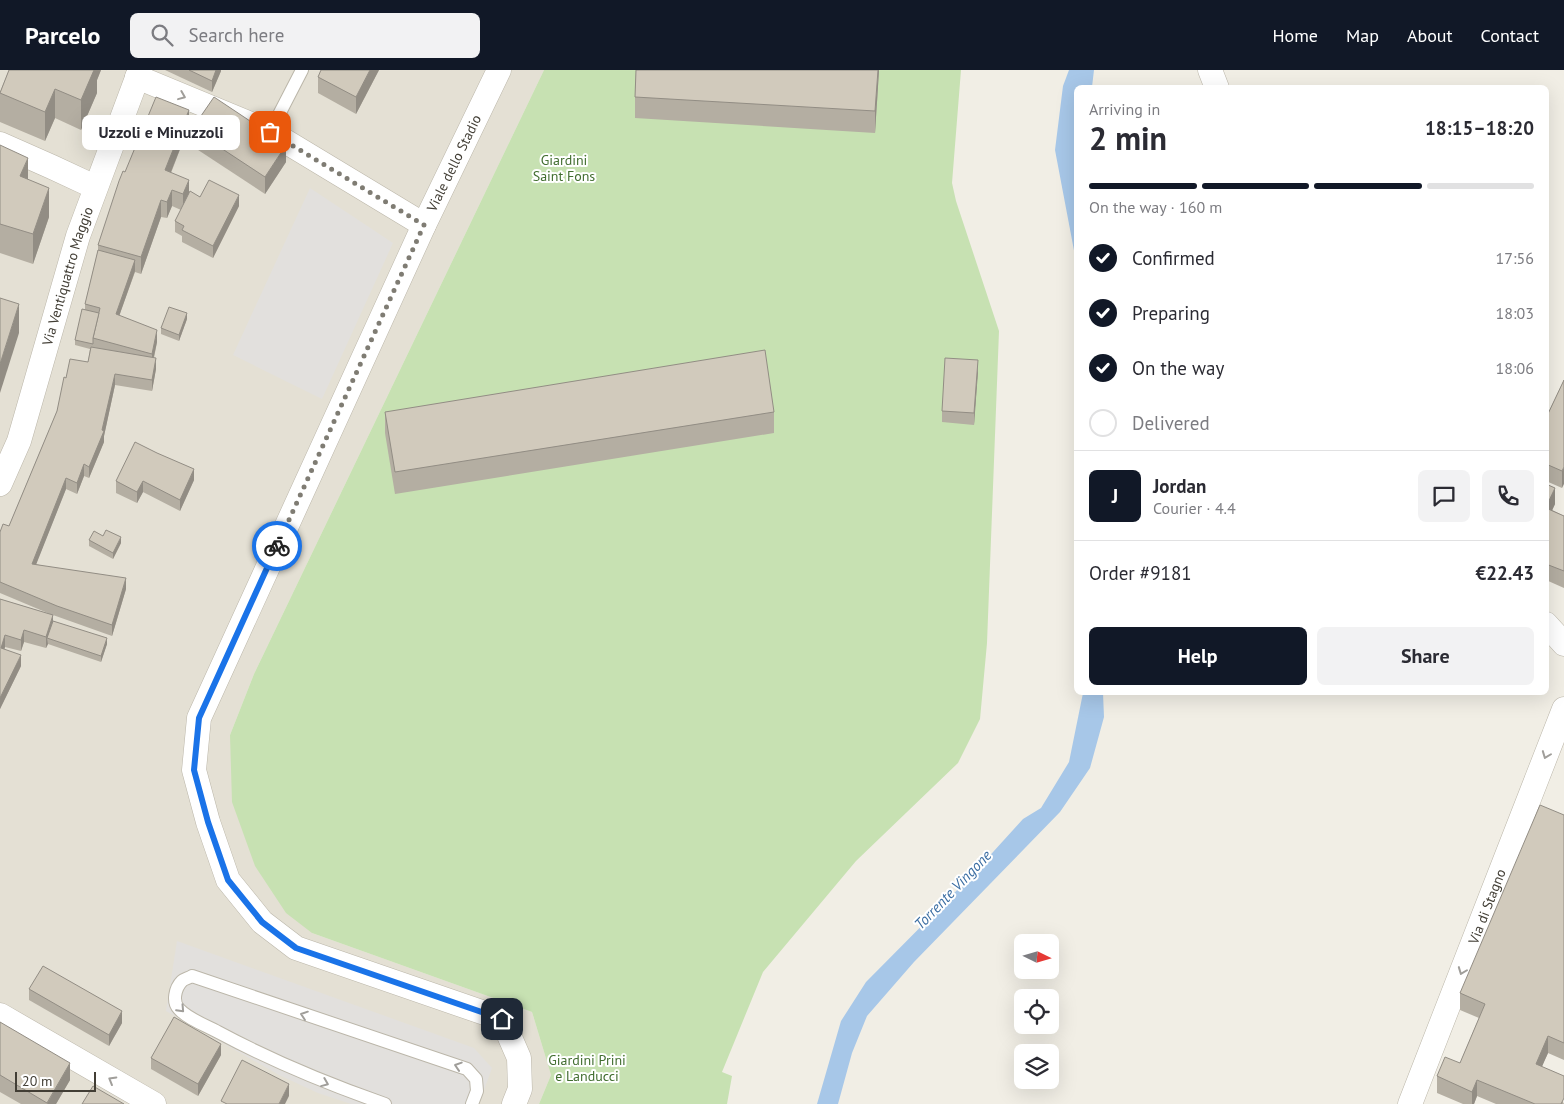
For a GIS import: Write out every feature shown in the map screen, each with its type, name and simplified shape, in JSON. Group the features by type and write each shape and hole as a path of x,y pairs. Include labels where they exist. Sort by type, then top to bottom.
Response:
{"street":[{"name":"Viale dello Stadio","path":"499,70 424,225 199,718 194,770 208,822 228,880 262,922 296,948 502,1019 519,1058 520,1089 514,1104"},
{"path":"1210,70 1216,85"},
{"path":"138,74 270,132 424,225"},
{"name":"Via Ventiquattro Maggio","path":"0,484 19,441 78,236 138,74"},
{"path":"0,144 95,187"},
{"path":"1549,627 1564,644"},
{"name":"Via di Stagno","path":"1410,1104 1564,709"},
{"path":"0,1015 154,1104"}],"lane":[{"path":"270,132 302,70"},
{"path":"386,1104 326,1083 256,1052 188,1016 177,1008 174,1000 176,989 182,981 192,976 467,1069 476,1079 476,1091 472,1104"}],"shaded area":[{"path":"0,70 544,70 254,674 230,735 312,933 532,1012 551,1075 539,1104 0,1104"},
{"path":"310,188 393,243 322,399 233,355"},
{"path":"177,941 474,1048 492,1068 479,1104 351,1104 318,1093 279,1075 166,1011"}],"green space":[{"path":"544,70 961,70 952,183 956,201 999,331 987,643 980,719 958,763 856,861 763,972 722,1072 732,1076 727,1104 539,1104 551,1075 532,1012 312,933 286,913 255,866 232,802 230,735 254,674"}],"water":[{"path":"1069,70 1094,70 1092,85 1074,85 1074,250 1055,150 1063,86"},
{"path":"1083,695 1103,695 1104,717 1090,768 1060,812 914,962 867,1016 852,1053 838,1104 817,1104 841,1021 866,982 974,873 1023,819 1041,808 1069,762"}],"building":[{"path":"9,70 94,70 81,100 55,89 45,112 0,93"},
{"path":"189,70 216,70 212,81"},
{"path":"321,70 370,70 356,97 318,77"},
{"path":"636,70 878,70 875,111 635,97"},
{"path":"156,97 189,110 165,170 189,180 183,194 172,190 167,202 161,200 141,257 98,245 119,181 123,171 125,172"},
{"path":"214,97 286,145 265,177 192,129"},
{"path":"0,145 28,158 20,176 49,188 33,234 0,224"},
{"path":"209,180 239,195 213,246 182,230 184,226 175,221 190,191 200,197"},
{"path":"98,250 135,260 116,314 157,330 152,354 93,338 100,308 85,304"},
{"path":"0,298 19,304 0,364"},
{"path":"169,307 187,313 179,335 161,328"},
{"path":"82,309 99,313 93,344 75,340"},
{"path":"91,347 156,358 152,380 115,374 102,430 104,431 89,467 84,464 77,483 66,478 32,564 126,578 112,625 57,606 0,582 0,532 3,524 9,526 57,411 70,359 88,362"},
{"path":"765,350 774,412 395,472 385,412"},
{"path":"945,358 978,360 974,413 942,411"},
{"path":"1564,380 1564,467 1562,471 1549,465 1549,412"},
{"path":"135,442 194,469 180,500 143,481 137,492 116,481"},
{"path":"1549,485 1555,488 1549,501"},
{"path":"1549,509 1564,516 1564,571 1549,565"},
{"path":"106,530 121,537 113,553 89,540 94,531 103,536"},
{"path":"0,599 53,615 46,637 24,630 21,640 5,635 1,648 21,655 0,698"},
{"path":"53,621 107,638 101,656 47,638"},
{"path":"1540,805 1564,815 1564,1043 1548,1036 1536,1064 1564,1076 1564,1098 1561,1104 1535,1104 1477,1080 1472,1092 1437,1076 1445,1057 1460,1063 1485,1004 1460,993"},
{"path":"43,966 122,1011 109,1035 29,989"},
{"path":"174,1017 221,1044 198,1084 151,1058"},
{"path":"0,1022 70,1063 47,1103 0,1075"},
{"path":"242,1060 289,1084 279,1104 227,1104 221,1101"},
{"path":"93,1086 124,1104 82,1104"}],"way so far":[{"path":"270,132 424,225 277,546"}],"place":[{"name":"Uzzoli e Minuzzoli","path":"270,132"}],"route":[{"path":"277,546 199,718 194,770 208,822 228,880 262,922 296,948 502,1019"}],"park label":[{"name":"Giardini Saint Fons","path":"564,168"},
{"name":"Giardini Prini e Landucci","path":"587,1068"}],"water label":[{"name":"Torrente Vingone","path":"953,890"}]}
